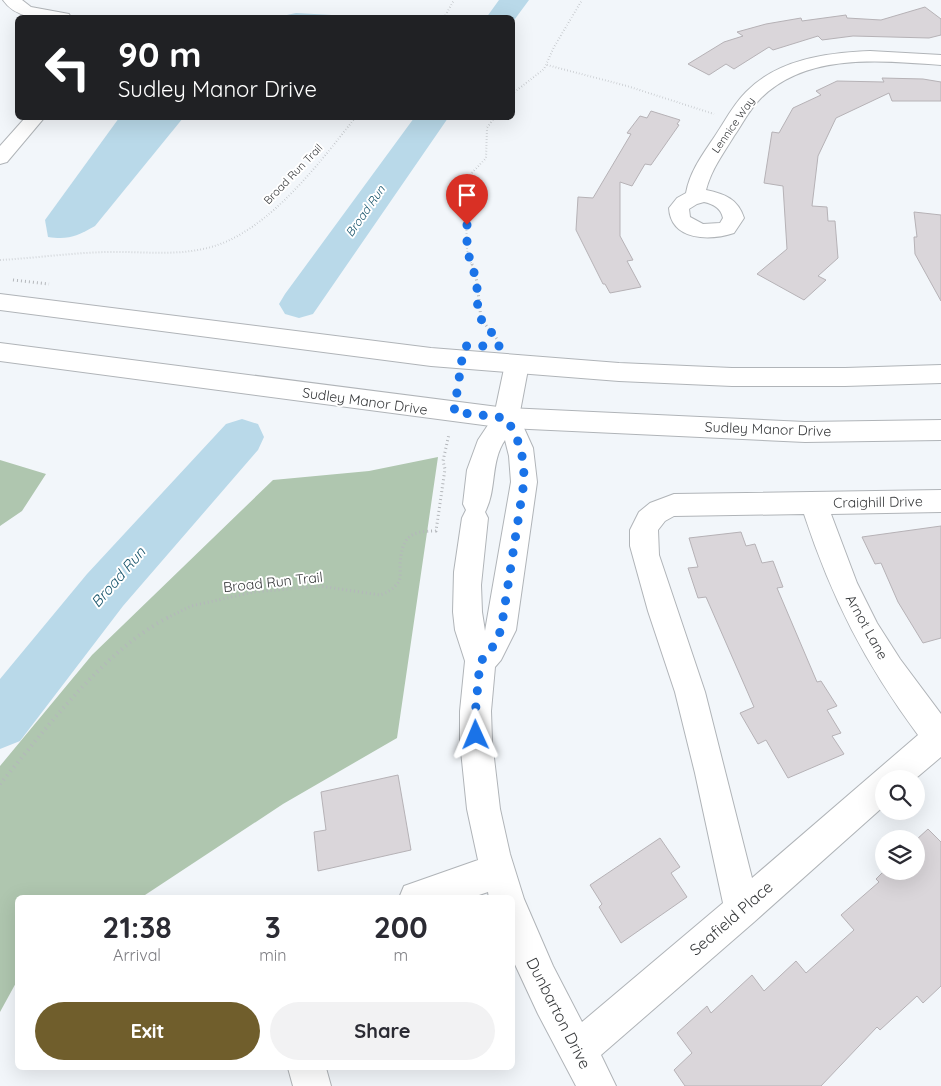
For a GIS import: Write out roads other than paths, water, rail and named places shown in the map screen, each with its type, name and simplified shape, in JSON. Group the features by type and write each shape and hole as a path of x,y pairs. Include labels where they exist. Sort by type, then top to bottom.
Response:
{"street":[{"path":"11,0 26,11 47,15"},
{"name":"Lennice Way","path":"695,197 700,173 746,103 759,90 776,78 812,64 860,57 941,60"},
{"path":"0,158 32,120"},
{"path":"0,302 431,357 619,372 732,377 845,377 941,374"},
{"name":"Sudley Manor Drive","path":"0,352 506,418 805,432 941,430"},
{"path":"434,895 502,884 485,822 478,773 475,716 480,662 468,624 467,592 480,470 492,440 506,418 517,364"},
{"path":"480,662 491,650 501,630 524,482 524,459 518,437 506,418"},
{"path":"471,552 458,515 464,486 480,470"},
{"name":"Craighill Drive","path":"742,910 692,699 643,543 644,529 649,519 660,510 674,505 941,502"},
{"name":"Arnot Lane","path":"814,504 848,595 866,630 904,689 940,738"},
{"path":"901,770 940,738"},
{"name":"Seafield Place","path":"577,1051 742,910 875,792"},
{"name":"Dunbarton Drive","path":"515,920 522,940 596,1086"},
{"path":"307,1070 312,1086"}],"water":[{"path":"118,120 181,120 95,226 73,236 62,238 48,237 45,220"}],"waterway":[{"name":"Broad Run","path":"503,15 514,0"},
{"path":"291,15 314,15"},
{"name":"Broad Run","path":"299,304 430,120"},
{"name":"Broad Run","path":"0,722 105,590 242,437"}]}
